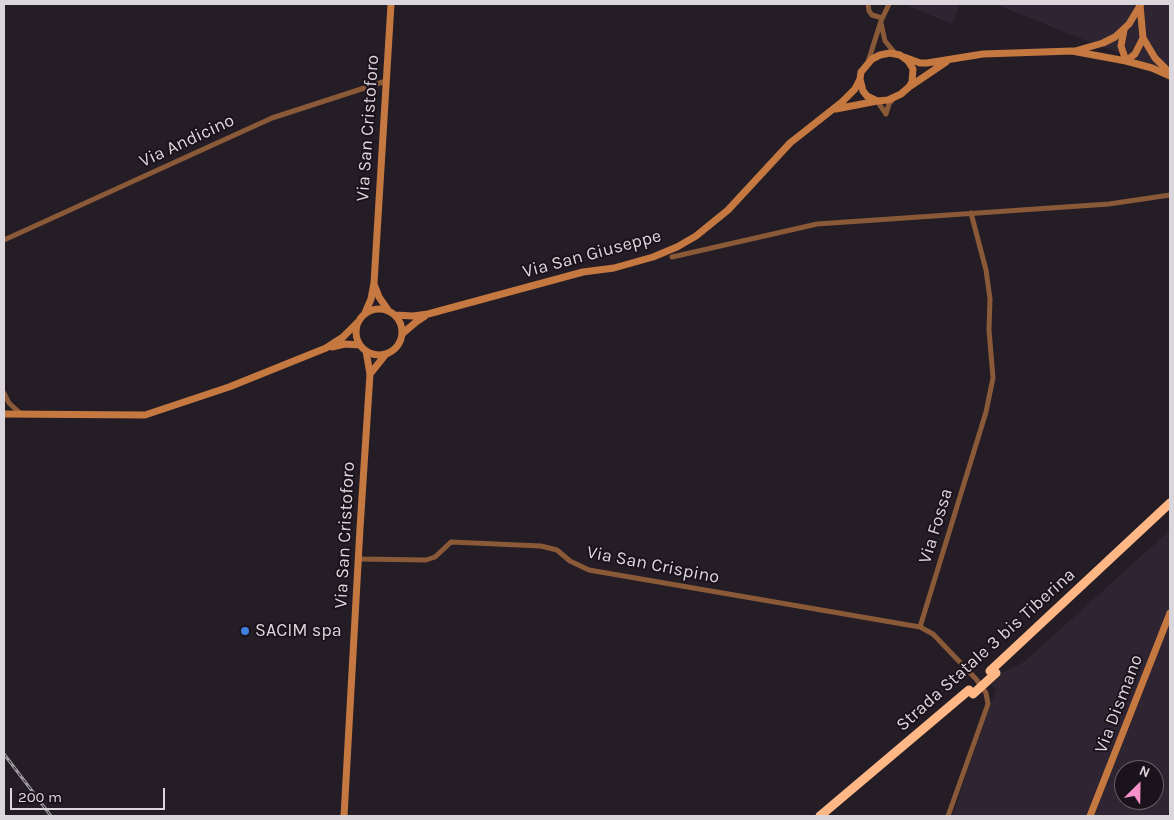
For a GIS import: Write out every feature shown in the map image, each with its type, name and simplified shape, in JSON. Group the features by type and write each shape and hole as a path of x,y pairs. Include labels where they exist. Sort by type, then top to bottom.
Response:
{"highway":[{"name":"Strada Statale 3 bis Tiberina","path":"993,672 1170,503"},
{"name":"Strada Statale 3 bis Tiberina","path":"830,816 971,692 1170,511"},
{"name":"Strada Statale 3 bis Tiberina","path":"820,816 971,692"}],"main road":[{"name":"Via San Cristoforo","path":"365,312 371,299 374,283 391,4"},
{"path":"1126,61 1120,46 1124,30 1140,4"},
{"path":"1140,4 1143,38 1155,58 1170,75"},
{"path":"1072,51 1103,43 1124,30"},
{"path":"1126,61 1136,54 1143,38"},
{"path":"949,60 894,98 877,101 867,96 861,86 861,72 867,64 880,55 895,53 920,63 983,54 1072,51 1126,61 1170,75"},
{"path":"904,56 911,64 913,70 909,87"},
{"name":"Via San Giuseppe","path":"395,315 413,316 428,314 583,272 614,268 653,257 696,236 728,210 790,144 810,126 834,110 855,89 860,79"},
{"name":"Via San Giuseppe","path":"834,110 877,101"},
{"name":"Via San Cristoforo","path":"374,283 379,297 388,310"},
{"path":"326,348 343,337 365,312 376,308 388,310 395,315 401,324 402,334 397,346 386,354 370,374"},
{"name":"Via San Giuseppe","path":"402,334 428,314"},
{"path":"357,323 356,334 360,345 366,351 379,355 386,354"},
{"path":"4,414 145,415 228,386 326,348 345,344 360,345"},
{"name":"Via San Cristoforo","path":"344,816 370,374 366,351"},
{"name":"Via Dismano","path":"1092,816 1170,613"}],"street":[{"path":"868,4 869,11 881,20 885,41 895,53"},
{"path":"867,64 881,20 889,4"},
{"name":"Via Andicino","path":"4,240 272,118 386,81"},
{"path":"877,101 886,117 889,104 894,98"},
{"path":"672,257 817,224 1109,204 1170,196"},
{"name":"Via Fossa","path":"920,627 986,412 993,378 989,330 990,299 986,270 971,213"},
{"path":"4,393 8,403 22,414"},
{"path":"4,410 7,400"},
{"name":"Via San Crispino","path":"359,559 426,560 435,557 451,542 541,546 557,550 570,561 589,570 920,627"},
{"path":"920,627 933,634 976,679 986,693 988,704 948,816"}],"shaded area":[{"path":"903,4 960,4 952,24"},
{"path":"995,4 1170,4 1170,72 1089,42"},
{"path":"1170,530 1170,816 952,816 996,689 990,684 999,674 1024,662"}],"railway":[{"path":"4,754 51,816"}],"place":[{"name":"SACIM spa","path":"245,631"}]}
